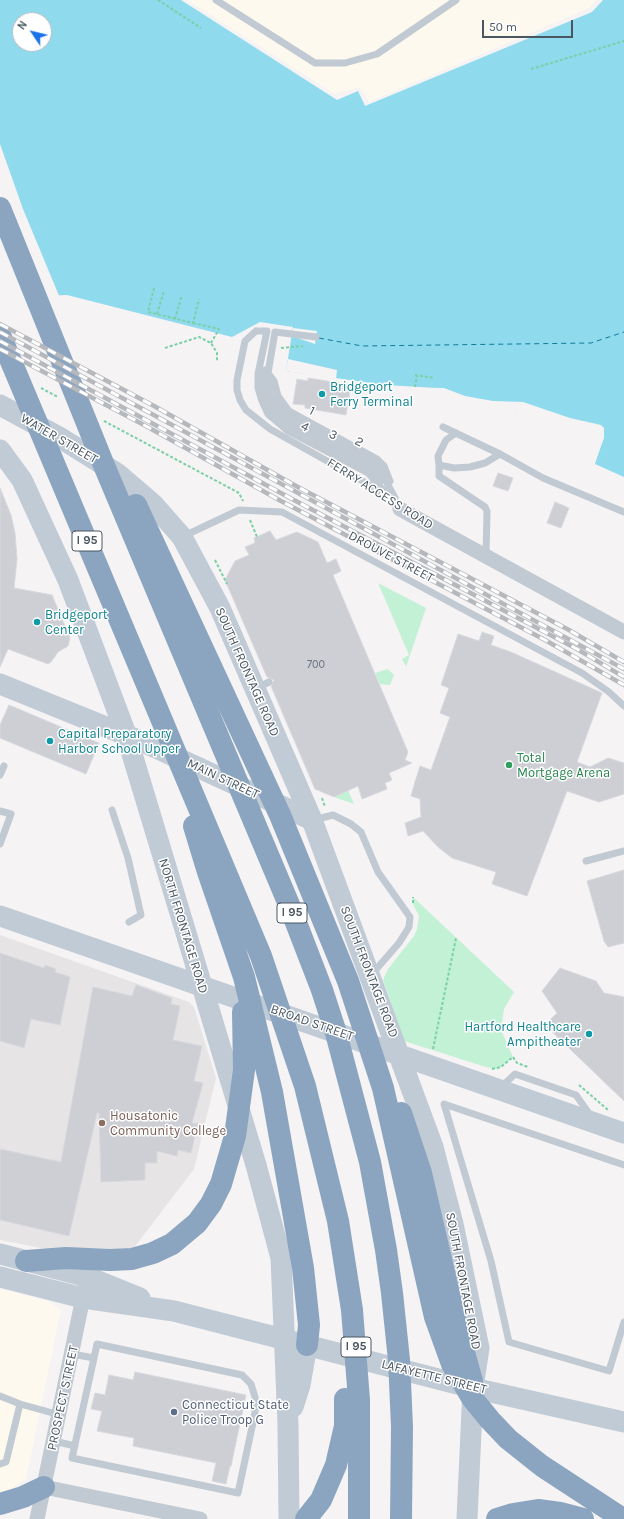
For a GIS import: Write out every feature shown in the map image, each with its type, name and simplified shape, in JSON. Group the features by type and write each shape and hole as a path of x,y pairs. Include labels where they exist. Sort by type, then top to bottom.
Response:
{"highway":[{"name":"I 95","path":"0,208 103,463 306,947 324,997 346,1067 370,1162 386,1250 392,1293 401,1412 401,1519"},
{"name":"I 95","path":"0,335 261,956 305,1086 328,1177 346,1266 354,1332 359,1400 359,1519"},
{"path":"54,339 101,429 244,734 298,857 389,1079 409,1134 426,1192 455,1320 474,1388"},
{"path":"174,747 200,847 226,922 251,1004 272,1092 304,1268 309,1325 307,1345"},
{"path":"26,1261 61,1258 110,1260 132,1259 153,1253 172,1244 198,1223 211,1204 223,1180 232,1149 242,1087 244,1040 242,1000 226,922"},
{"path":"348,982 382,1088 439,1330 458,1375 472,1398 490,1420 530,1457 623,1519"},
{"path":"306,1519 321,1500 332,1477 340,1452 345,1426 343,1359 328,1177"},
{"path":"0,1504 23,1497 44,1487"},
{"path":"497,1519 513,1514 538,1510 560,1513 583,1519"}],"main road":[{"name":"WATER STREET","path":"0,405 59,437 118,474"},
{"name":"NORTH FRONTAGE ROAD","path":"0,450 22,480 68,580 126,734 256,1165 281,1258 288,1424 289,1519"},
{"name":"SOUTH FRONTAGE ROAD","path":"118,474 152,504 182,537 262,685 318,814 370,976 433,1147 453,1224 479,1348 474,1388 467,1519"},
{"name":"MAIN STREET","path":"0,684 126,734 318,814"},
{"name":"BROAD STREET","path":"0,916 201,984 624,1133"},
{"name":"LAFAYETTE STREET","path":"0,1254 88,1277 174,1311"},
{"name":"LAFAYETTE STREET","path":"0,1278 83,1298 174,1311 474,1388 624,1422"},
{"name":"NORTH FRONTAGE ROAD","path":"288,1424 300,1385 307,1345"}],"street":[{"name":"FERRY ACCESS ROAD","path":"400,509 624,632"},
{"name":"PROSPECT STREET","path":"37,1519 88,1277"},
{"path":"44,1487 200,1519"}],"lane":[{"path":"216,0 315,64 345,63 377,54 456,0"},
{"name":"FERRY ACCESS ROAD","path":"316,337 256,330 248,337 238,373 237,390 240,400 253,417 270,429 368,484 400,509"},
{"name":"2","path":"271,331 268,373 269,390 279,408 295,422 374,464 380,470 400,509"},
{"name":"4","path":"271,331 258,374 258,388 268,414 288,431 368,473 400,509"},
{"path":"443,427 500,454 543,478 624,512"},
{"path":"456,433 446,440 438,456 439,476 485,507 487,511 486,557"},
{"path":"439,465 454,468 470,467 486,463 500,454"},
{"name":"DROUVE STREET","path":"182,537 239,510 282,512 582,673 609,692 624,706"},
{"path":"0,775 4,766"},
{"path":"112,810 128,858 141,915 129,922"},
{"path":"0,811 11,814 0,844"},
{"path":"318,814 333,815 351,824 361,832 378,872 385,884 405,908 410,917 409,927 399,943 370,976"},
{"path":"586,861 624,851"},
{"path":"624,1165 444,1104 489,1254 509,1342 609,1371 624,1322"},
{"path":"97,1344 242,1375 251,1384 255,1397 255,1413 238,1493 72,1458 94,1358 97,1344"},
{"path":"72,1354 94,1358"},
{"path":"0,1396 20,1404 60,1414"},
{"path":"0,1464 6,1462 20,1404"},
{"path":"54,1441 75,1446"}],"path":[{"path":"158,0 201,28"},
{"path":"531,69 624,40"},
{"path":"154,288 148,312 219,329 211,343"},
{"path":"157,314 164,291"},
{"path":"175,318 182,295"},
{"path":"184,321 193,323 199,299"},
{"path":"165,348 199,337 211,343 217,353 217,362"},
{"path":"284,348 306,346"},
{"path":"415,387 416,375 434,378"},
{"path":"40,387 60,398"},
{"path":"101,420 239,493 245,508"},
{"path":"248,515 257,537"},
{"path":"318,814 325,803"},
{"path":"413,897 412,902 416,908"},
{"path":"426,1047 433,1049 456,938"},
{"path":"486,1067 496,1070 513,1057"}],"shaded area":[{"path":"187,0 596,0 589,8 369,102 359,87 335,94"},
{"name":"Housatonic Community College","path":"0,935 189,1002 194,1007 216,1078 194,1169 133,1249 116,1251 46,1249 0,1240"},
{"path":"0,1289 48,1301 61,1310 26,1479 8,1491 0,1492"}],"green space":[{"path":"378,583 426,608 406,667 402,659 409,655"},
{"path":"388,669 394,675 390,685 380,684 375,673"},
{"path":"348,790 354,804 334,797"},
{"path":"413,897 514,992 504,1009 501,1030 513,1057 501,1067 496,1069 486,1067 404,1041 383,980 388,969 414,936 417,929 419,916 412,902"}],"water":[{"path":"0,0 181,0 337,100 358,91 365,106 592,12 603,0 624,0 624,477 595,464 603,436 596,427 518,411 513,419 446,396 437,388 385,385 286,371 293,327 260,322 232,337 67,295 0,298"}],"pier":[{"path":"0,144 23,209 60,298 0,300"},
{"path":"293,328 317,331 315,344 292,336"},
{"path":"288,359 337,370 336,379 286,371"},
{"path":"437,388 444,388 465,396 493,401 523,402 570,418 601,425 604,428 604,438 595,463 593,462 601,438 595,429 519,413 517,413 512,421 473,417 453,406 438,392"}],"building":[{"name":"Bridgeport Ferry Terminal","path":"308,378 351,385 346,415 305,408 305,405 293,404 297,379 308,381"},
{"path":"498,473 513,478 508,491 493,486"},
{"name":"Bridgeport Center","path":"0,488 11,515 15,533 17,559 14,588 52,595 70,638 68,646 58,652 48,664 8,649 0,667"},
{"path":"555,502 569,508 561,528 547,523"},
{"path":"270,531 276,540 297,532 318,542 327,563 336,559 341,571 333,575 408,752 405,760 412,763 389,773 392,780 385,783 387,789 362,799 358,786 334,797 315,789 271,686 274,680 267,677 225,580 235,561 249,555 245,547 255,543 254,538"},
{"name":"Total Mortgage Arena","path":"482,632 494,636 491,645 511,652 602,693 577,762 590,767 608,758 624,763 624,794 599,802 567,791 527,896 492,884 496,872 452,858 438,847 423,831 408,836 405,823 421,817 420,799 411,796 415,782 420,766 431,770 450,717 440,713 449,688 441,685 458,634 479,641"},
{"name":"Capital Preparatory Harbor School Upper","path":"9,705 99,743 86,774 0,738 0,725"},
{"path":"624,870 624,943 608,947 604,941 587,881"},
{"path":"0,953 44,968 45,965 56,969 55,972 70,977 60,1025 31,1019 24,1048 0,1041"},
{"name":"Hartford Healthcare Ampitheater","path":"560,968 596,981 604,993 624,997 624,1101 545,1025 557,1013 542,991"},
{"path":"136,985 172,998 171,1004 180,1006 173,1040 202,1046 194,1081 203,1083 192,1123 198,1124 191,1153 178,1150 177,1156 157,1151 157,1163 145,1163 145,1180 101,1182 99,1113 97,1113 69,1236 0,1220 0,1149 61,1162 93,987 132,996"},
{"path":"135,1372 246,1395 226,1484 212,1481 216,1463 133,1446 134,1438 97,1431 102,1411 91,1409 95,1393 105,1395 109,1375 133,1380"}],"ferry route":[{"path":"319,338 362,346 591,343 624,332"}],"railway":[{"path":"0,324 154,406 296,486 569,630 624,662"},
{"path":"0,332 624,669"},
{"path":"0,341 292,499 577,649 624,677"},
{"path":"0,349 144,425 281,501 545,640 624,685"}],"place":[{"name":"Bridgeport Ferry Terminal","path":"322,394"},
{"name":"Bridgeport Center","path":"37,622"},
{"name":"Capital Preparatory Harbor School Upper","path":"50,741"},
{"name":"Total Mortgage Arena","path":"509,765"},
{"name":"Hartford Healthcare Ampitheater","path":"589,1034"},
{"name":"Housatonic Community College","path":"102,1123"},
{"name":"Connecticut State Police Troop G","path":"174,1412"}]}
